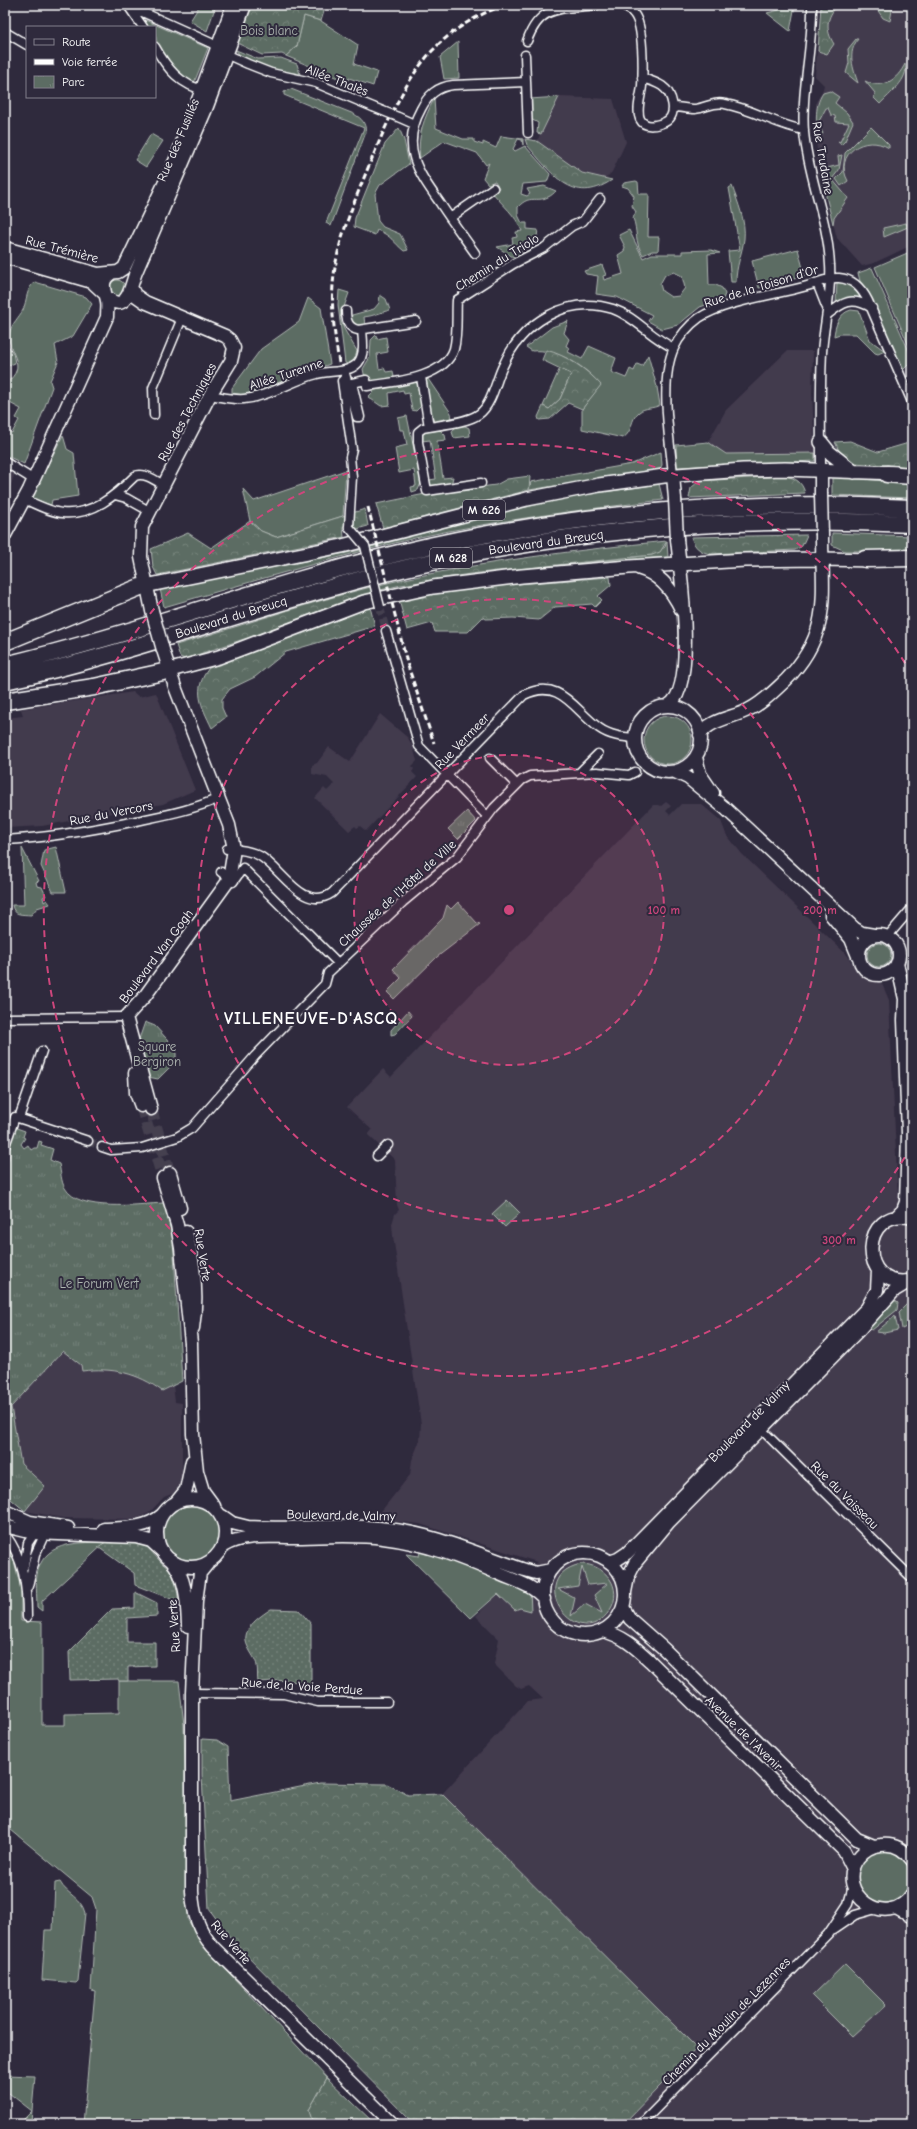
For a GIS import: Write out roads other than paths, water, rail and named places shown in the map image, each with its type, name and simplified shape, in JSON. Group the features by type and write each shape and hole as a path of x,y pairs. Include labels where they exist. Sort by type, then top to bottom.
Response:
{"highway":[{"path":"887,474 912,476"},
{"name":"Boulevard du Breucq","path":"5,665 106,638 324,572 422,548 501,532 603,518 697,509 806,506 912,508"},
{"name":"Boulevard du Breucq","path":"5,681 99,656 336,586 417,565 500,549 628,531 720,524 810,522 912,524"},
{"name":"M 628","path":"865,559 912,558"},
{"path":"5,642 143,586"},
{"path":"5,701 94,687 167,671"}],"main road":[{"path":"821,442 829,452 854,472"},
{"name":"M 626","path":"143,586 342,546 555,493 673,475 742,470 821,470"},
{"path":"821,470 887,474 912,472"},
{"name":"M 628","path":"167,671 219,657 364,602 404,592 522,576 629,567 822,559 865,559"},
{"path":"865,559 912,565"},
{"path":"629,567 645,570 660,579 673,593 682,610"}],"street":[{"name":"Allée Thalès","path":"127,5 211,43 223,52 271,72 316,83 414,124"},
{"path":"127,5 142,26"},
{"name":"Rue des Fusillés","path":"223,52 233,5"},
{"name":"Rue des Fusillés","path":"106,317 129,295 223,52 245,5"},
{"path":"527,41 534,25 548,12 596,5"},
{"path":"622,5 634,14 638,23 642,78 639,110 640,119 643,123 651,126 667,121 672,116 673,107 669,93 663,86 642,78"},
{"name":"Rue Trudaine","path":"812,5 803,102 804,130 809,161 826,233 830,278 822,366 821,470"},
{"path":"5,32 26,44"},
{"path":"156,48 173,73 186,83 209,88"},
{"path":"525,56 528,132"},
{"path":"475,253 416,167 411,145 414,124 428,97 441,87 453,85 526,82"},
{"name":"Rue des Fusillés","path":"5,535 34,480 106,317 108,306 104,282 128,263 209,88"},
{"path":"673,107 696,109 713,104 724,103 754,112 782,125 804,130"},
{"path":"450,218 493,188"},
{"name":"Chemin du Triolo","path":"344,370 356,417 360,417 352,382 366,380 367,386 421,377 442,364 454,350 457,300 513,264 544,248 572,226 583,221 600,199"},
{"name":"Rue Trémière","path":"5,248 98,274 115,273"},
{"name":"Rue Trémière","path":"5,257 92,282 105,295"},
{"path":"115,273 126,275 132,286"},
{"path":"830,278 844,279 856,284 862,290 872,308 912,402"},
{"name":"Rue de la Toison d'Or","path":"673,475 666,386 667,372 674,348 694,323 713,311 817,283 830,278"},
{"name":"Rue Trudaine","path":"817,283 825,302 827,315"},
{"name":"Rue des Techniques","path":"132,286 135,295 145,302 225,336 233,344 234,350 230,361 210,395 149,511 142,528 140,542 143,586 149,612"},
{"path":"105,295 114,301 123,300"},
{"name":"Rue des Techniques","path":"123,300 145,302"},
{"path":"827,315 847,302 861,303 872,308"},
{"path":"481,483 427,491 417,436 420,430 429,426 470,419 479,415 486,406 506,359 522,334 546,317 566,308 598,306 620,312 633,320 656,339 674,348"},
{"path":"346,311 346,317 349,325 354,330 416,321"},
{"path":"154,415 153,388 182,318"},
{"name":"Allée Turenne","path":"210,395 229,399 249,398 315,374 354,367 361,357 363,345 362,330"},
{"path":"421,377 429,426"},
{"path":"342,381 352,449 350,458 352,477 349,527 365,546 380,607"},
{"path":"5,462 34,480"},
{"path":"700,735 710,725 744,712 761,702 780,685 805,658 816,638 821,622 821,470"},
{"path":"24,499 61,513 70,513 96,506 115,495 139,474 163,485"},
{"path":"668,706 677,697 685,671 673,475"},
{"path":"115,495 126,498 149,511"},
{"name":"Boulevard Van Gogh","path":"5,1018 126,1017 145,996 221,890 230,849 216,800 187,738 149,612"},
{"path":"386,631 419,746 487,816"},
{"name":"Rue Vermeer","path":"230,849 248,851 260,856 305,896 315,899 328,896 361,864 518,700 534,691 547,690 561,694 605,731 621,737 635,738"},
{"path":"675,772 689,765 696,757 700,746 698,726 689,714 681,709 668,706 654,709 646,714 638,725 635,738 637,751 646,764 660,771 675,772 688,778 726,810 810,890 859,932 888,936 898,949 897,963 904,994 908,1134 906,1202 903,1210 896,1217 880,1226 872,1239 871,1255 878,1270 894,1280 911,1280"},
{"path":"580,772 598,754"},
{"path":"696,757 700,774 726,810"},
{"path":"490,758 517,785"},
{"name":"Chaussée de l'Hôtel de Ville","path":"102,1146 111,1150 142,1148 177,1136 192,1128 255,1056 325,984 328,973 403,902 457,857 487,816 517,785 530,776 580,772 629,775 635,772"},
{"name":"Rue du Vercors","path":"5,840 28,840 98,828 197,807 216,800"},
{"name":"Chaussée de l'Hôtel de Ville","path":"224,876 233,882 243,868 338,963"},
{"path":"810,890 851,939 860,963 866,970 874,974 882,974 892,970 897,963"},
{"path":"888,936 912,908"},
{"path":"858,956 861,944 868,937 874,935"},
{"path":"882,974 893,982 897,989 904,1020"},
{"path":"126,1017 135,1054 136,1093 146,1107"},
{"path":"19,1118 42,1051"},
{"path":"5,1146 15,1117 88,1141"},
{"path":"908,1134 912,1159"},
{"path":"377,1156 388,1145"},
{"name":"Rue Verte","path":"166,1176 180,1240 191,1343 193,1434 199,1481 214,1506"},
{"path":"896,1217 912,1218"},
{"name":"Boulevard de Valmy","path":"609,1562 618,1559 627,1553 867,1308 877,1290 878,1270"},
{"name":"Boulevard de Valmy","path":"625,1592 630,1571 647,1546 875,1313 895,1290 911,1280"},
{"name":"Rue du Vaisseau","path":"761,1429 911,1575"},
{"name":"Rue Verte","path":"177,1501 186,1490 188,1482 193,1434"},
{"path":"5,1510 42,1531 72,1528 127,1528 150,1523 162,1515 177,1501 194,1498 203,1500 214,1506 222,1516 226,1531 223,1546 217,1555 209,1562 190,1567 167,1556 151,1541 136,1537 42,1531 5,1526"},
{"path":"162,1515 157,1536 167,1556"},
{"name":"Boulevard de Valmy","path":"222,1516 232,1523 248,1527 376,1528 400,1530 434,1539 536,1573 551,1570"},
{"path":"27,1617 27,1595 24,1573 25,1552 42,1531"},
{"path":"27,1595 34,1555 42,1531"},
{"path":"5,1534 18,1555 24,1573"},
{"name":"Boulevard de Valmy","path":"223,1546 238,1539 257,1537 361,1536 399,1540 433,1548 466,1560 532,1588 544,1599"},
{"path":"576,1554 593,1554 609,1562 619,1573 625,1592 623,1607 616,1619 602,1631 584,1635 566,1631 552,1619 544,1599 545,1584 551,1570 560,1561 576,1554"},
{"name":"Rue Verte","path":"167,1556 182,1577 185,1593 192,1694"},
{"name":"Rue Verte","path":"209,1562 200,1573 196,1592 192,1694 192,1897 194,1913 201,1931 213,1947 393,2124"},
{"name":"Avenue de l'Avenir","path":"623,1607 630,1619 664,1649 857,1839 874,1846"},
{"name":"Avenue de l'Avenir","path":"602,1631 613,1634 625,1640 650,1661 844,1851 853,1869"},
{"name":"Rue de la Voie Perdue","path":"192,1694 284,1694 318,1702 387,1702"},
{"path":"912,1860 905,1852 896,1847 886,1845 874,1846 860,1855 853,1869 853,1886 861,1900 876,1909 886,1910 896,1908 904,1903 912,1894"},
{"name":"Chemin du Moulin de Lezennes","path":"828,1934 848,1904 853,1886"},
{"path":"896,1908 912,1917"},
{"name":"Chemin du Moulin de Lezennes","path":"641,2124 828,1934 855,1915 876,1909"}],"tunnel":[{"path":"380,607 386,631"},
{"path":"141,1106 163,1178"},
{"path":"151,1109 168,1168"},
{"path":"88,1141 102,1147"}],"railway":[{"path":"339,363 333,314 333,285 338,253 352,208 389,119 404,90 422,62 441,42 466,23 484,13 504,5"},
{"path":"368,507 407,663 434,743"}],"district":[{"name":"VILLENEUVE-D'ASCQ","path":"311,1018"}],"park label":[{"name":"Bois blanc","path":"269,30"},
{"name":"Square Bergiron","path":"157,1054"},
{"name":"Le Forum Vert","path":"99,1283"}]}
